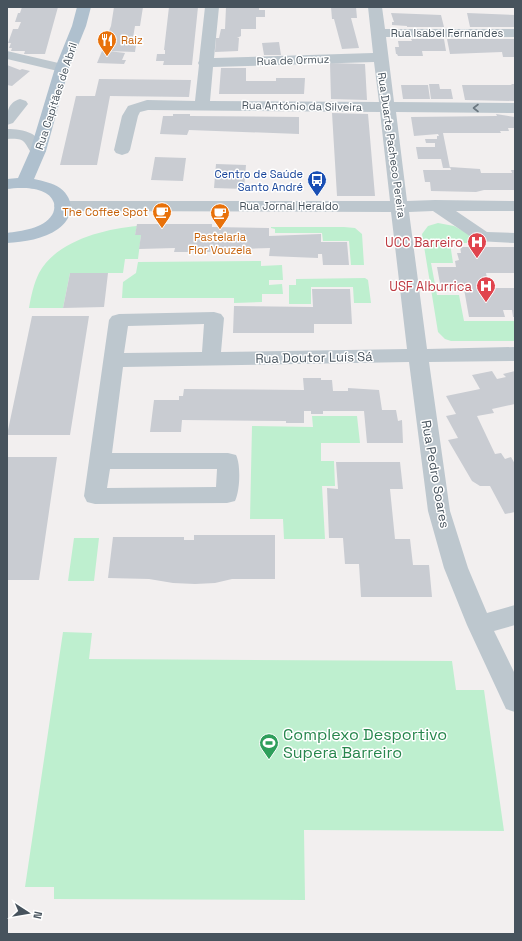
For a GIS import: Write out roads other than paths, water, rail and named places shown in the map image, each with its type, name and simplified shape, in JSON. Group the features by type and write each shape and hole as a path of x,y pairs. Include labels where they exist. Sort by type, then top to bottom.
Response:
{"main road":[{"name":"Rua Capitães de Abril","path":"15,184 38,151 62,68 79,26 84,7"},
{"name":"Rua Capitães de Abril","path":"15,184 36,184 51,190 61,198 63,206"},
{"path":"7,238 30,235 51,226 62,213 63,206"}],"street":[{"path":"202,105 205,63 212,7"},
{"name":"Rua Duarte Pacheco Pereira","path":"375,7 417,355"},
{"name":"Rua Isabel Fernandes","path":"378,33 515,33"},
{"path":"7,55 62,68"},
{"name":"Rua de Ormuz","path":"205,63 380,57"},
{"path":"7,120 20,104"},
{"name":"Rua António da Silveira","path":"122,150 130,116 134,109 147,105 515,108"},
{"path":"7,134 20,134 30,137 36,144 38,151"},
{"path":"436,205 483,237 515,238"},
{"name":"Rua Jornal Heraldo","path":"63,206 515,206"},
{"path":"100,461 228,461 228,495 95,496 119,320 214,318 211,358"},
{"name":"Rua Doutor Luís Sá","path":"114,360 515,354"},
{"name":"Rua Pedro Soares","path":"417,355 439,511 456,568 486,643 515,700"},
{"path":"479,625 515,615"}],"place":[{"name":"Raiz","path":"107,57"},
{"name":"Centro de Saúde Santo André","path":"317,197"},
{"name":"The Coffee Spot","path":"162,229"},
{"name":"Pastelaria Flor Vouzela","path":"220,230"},
{"name":"UCC Barreiro","path":"477,259"},
{"name":"USF Alburrica","path":"486,303"},
{"name":"Complexo Desportivo Supera Barreiro","path":"269,760"}]}
